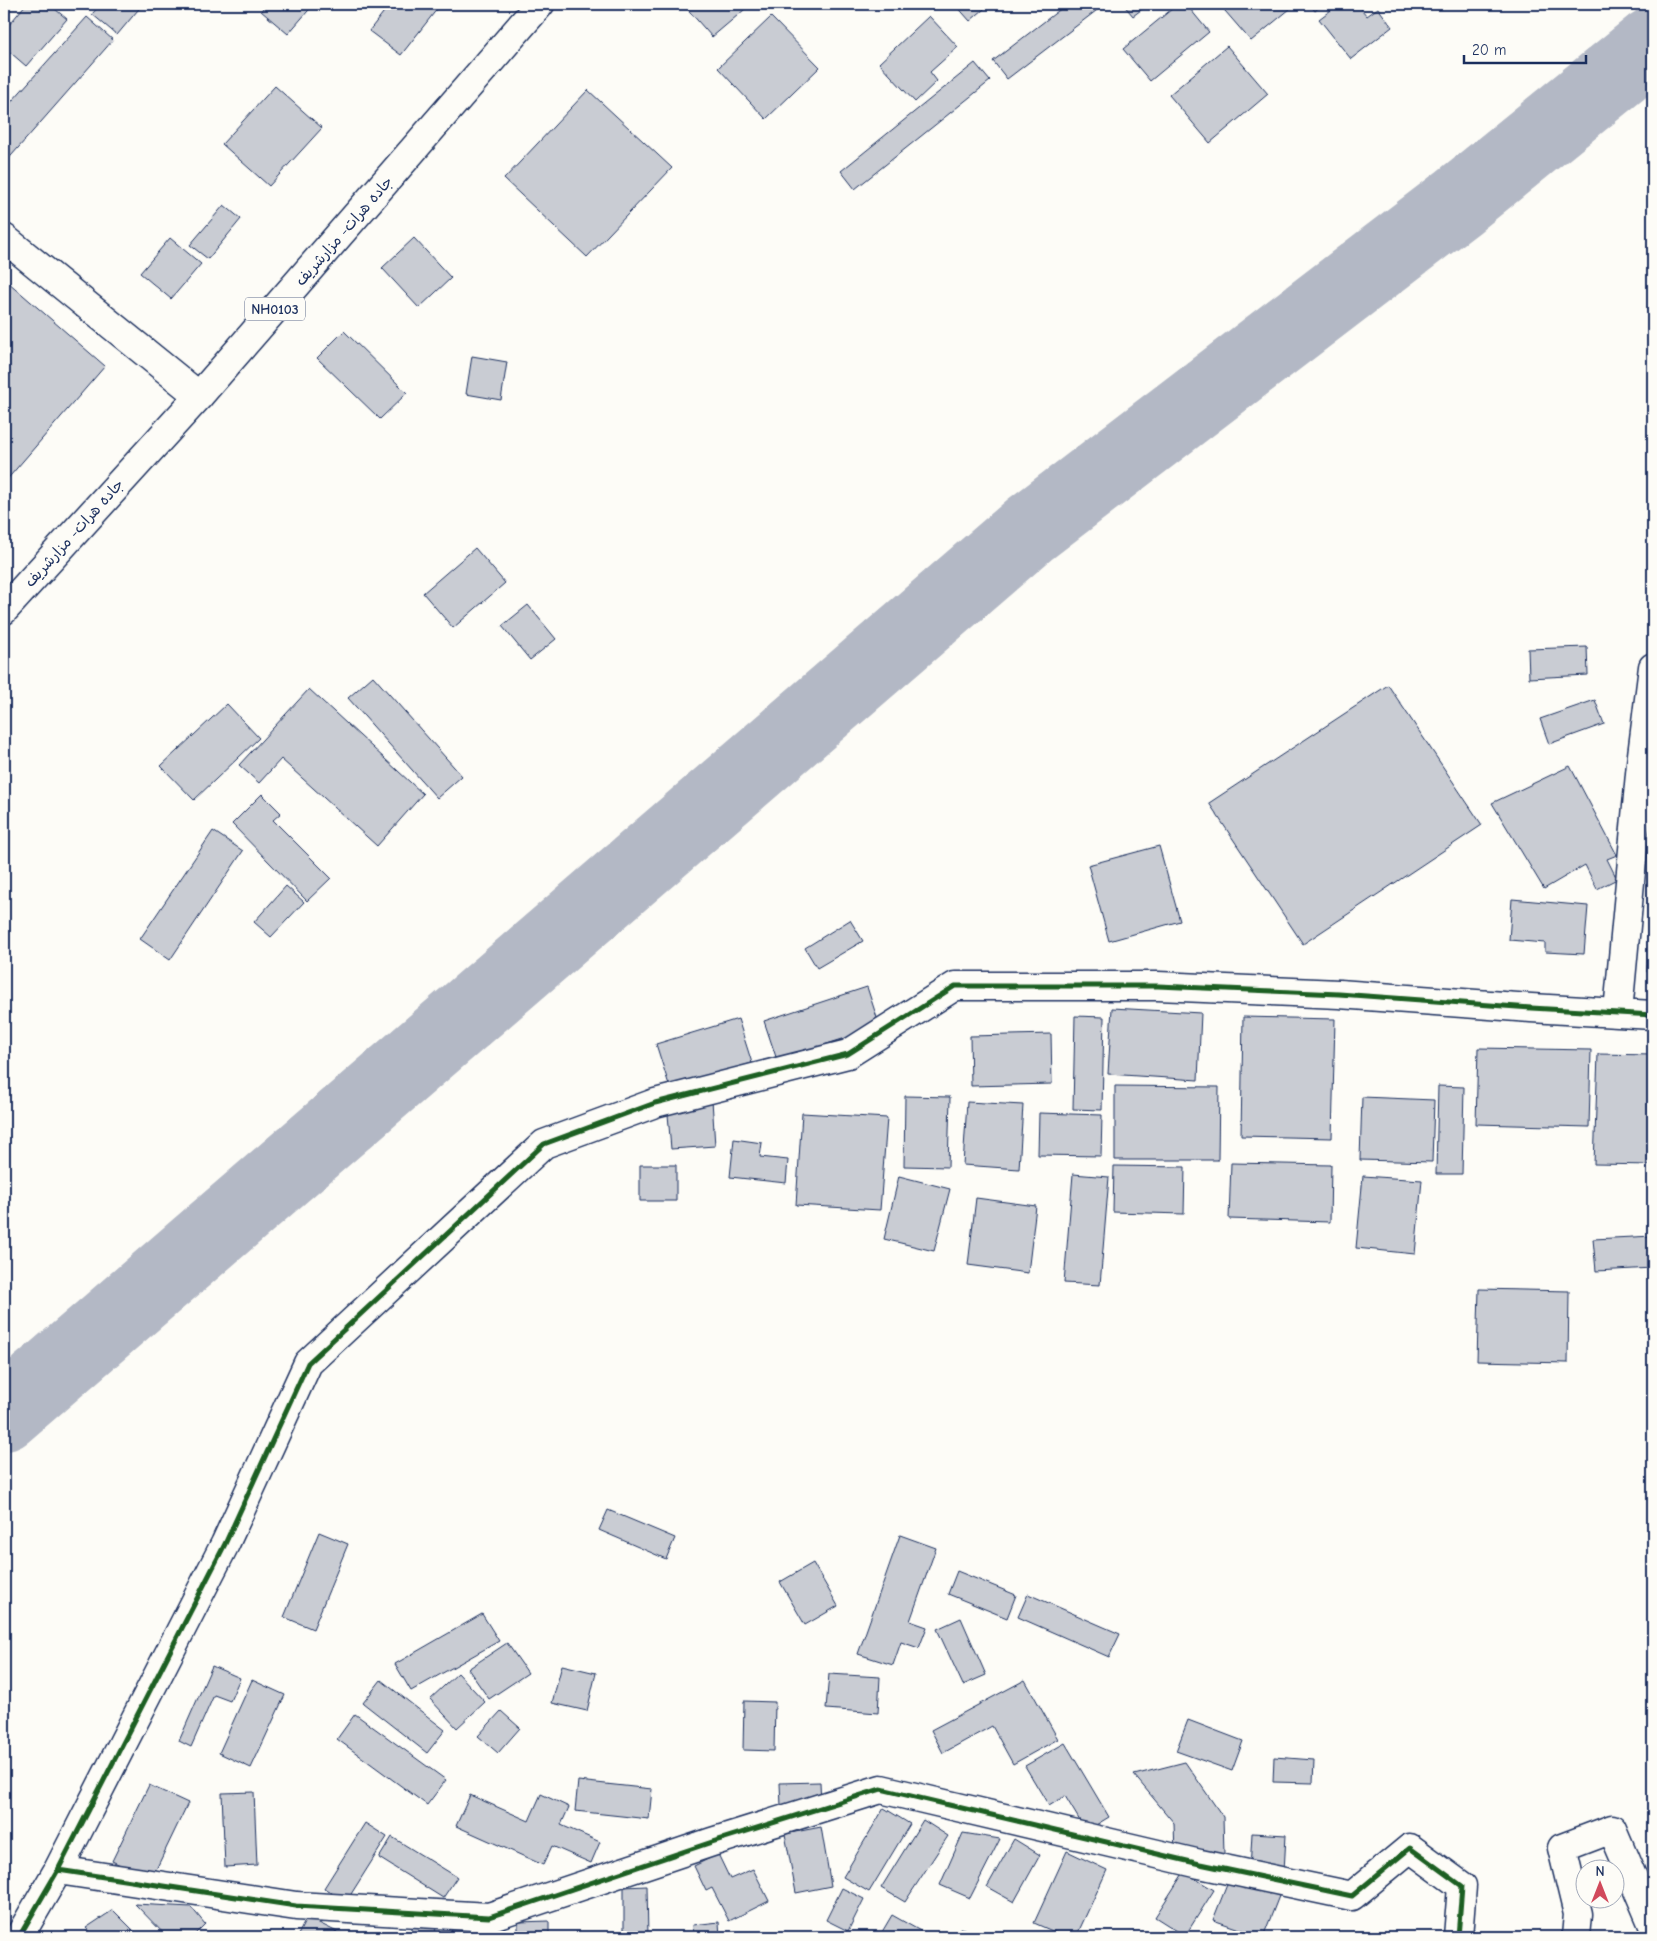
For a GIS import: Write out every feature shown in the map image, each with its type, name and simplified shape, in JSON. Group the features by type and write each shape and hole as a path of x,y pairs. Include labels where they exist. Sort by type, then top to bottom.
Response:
{"main road":[{"name":"جاده هرات- مزارشریف","path":"4,610 199,396 540,4"},
{"path":"4,238 199,396"},
{"path":"1618,1012 1647,763 1653,667"},
{"path":"19,1937 58,1870 226,1544 308,1363 544,1144 655,1103 848,1054 955,986 1158,986 1339,994 1531,1008 1653,1014"},
{"path":"58,1870 296,1906 489,1917 712,1842 881,1789 1200,1864 1352,1896 1410,1848 1462,1886 1458,1937"},
{"path":"1576,1937 1578,1914 1562,1848 1612,1829 1653,1925"}],"building":[{"path":"26,4 49,4 67,19 26,66 4,47 4,31"},
{"path":"77,4 91,4 86,10"},
{"path":"101,4 143,4 117,35 92,14"},
{"path":"266,4 314,4 288,34 261,11"},
{"path":"390,4 441,4 401,55 369,31"},
{"path":"683,4 751,4 712,37"},
{"path":"955,4 990,4 970,21"},
{"path":"1067,4 1105,4 1007,79 993,61"},
{"path":"1123,4 1149,4 1133,16"},
{"path":"1178,4 1186,4 1209,32 1150,81 1123,49"},
{"path":"1219,4 1296,4 1251,41"},
{"path":"1309,4 1323,4 1315,11"},
{"path":"1339,4 1357,4 1367,16 1378,8 1392,27 1351,59 1319,19"},
{"path":"929,16 958,47 930,72 937,81 915,102 879,63"},
{"path":"87,17 113,40 4,164 4,110"},
{"path":"771,17 820,67 766,119 718,68"},
{"path":"1227,46 1268,94 1210,143 1169,95"},
{"path":"975,63 990,81 855,189 841,171"},
{"path":"275,86 322,128 269,186 222,144"},
{"path":"588,90 672,168 587,257 504,179"},
{"path":"224,205 241,219 208,259 190,245"},
{"path":"170,238 201,264 171,299 140,273"},
{"path":"414,238 451,278 419,308 382,268"},
{"path":"8,282 105,366 4,483 4,287"},
{"path":"344,331 407,393 380,419 317,358"},
{"path":"472,356 507,362 501,400 466,394"},
{"path":"475,548 505,583 453,628 423,593"},
{"path":"528,605 556,639 530,660 502,626"},
{"path":"1587,647 1588,675 1529,678 1528,649"},
{"path":"373,676 462,776 437,798 348,698"},
{"path":"1388,685 1482,825 1303,944 1209,803"},
{"path":"309,689 423,794 377,846 281,759 259,783 239,765"},
{"path":"1595,700 1604,724 1549,744 1540,719"},
{"path":"227,704 259,738 194,800 161,766"},
{"path":"1570,766 1617,855 1607,859 1617,879 1597,889 1585,865 1544,889 1492,803"},
{"path":"262,794 281,813 273,820 331,878 307,901 232,824"},
{"path":"213,831 243,851 170,960 140,939"},
{"path":"1159,846 1180,921 1109,941 1088,865"},
{"path":"1652,850 1653,972 1647,972"},
{"path":"286,886 304,902 271,937 254,922"},
{"path":"1512,899 1588,906 1584,954 1545,952 1545,943 1509,940"},
{"path":"850,920 863,941 817,968 805,948"},
{"path":"867,987 880,1027 777,1060 764,1021"},
{"path":"1112,1008 1201,1013 1198,1080 1108,1074"},
{"path":"1075,1016 1104,1017 1102,1110 1073,1109"},
{"path":"1243,1017 1335,1019 1332,1138 1241,1136"},
{"path":"738,1019 752,1063 670,1088 656,1044"},
{"path":"1051,1034 1052,1084 971,1086 970,1036"},
{"path":"1478,1048 1591,1050 1589,1127 1476,1124"},
{"path":"1598,1054 1653,1055 1653,1165 1594,1164"},
{"path":"1115,1086 1219,1087 1218,1160 1115,1160"},
{"path":"1438,1086 1464,1087 1462,1174 1436,1174"},
{"path":"905,1096 950,1097 948,1167 904,1166"},
{"path":"1362,1097 1434,1100 1432,1162 1360,1160"},
{"path":"712,1100 715,1146 671,1149 667,1103"},
{"path":"967,1102 1023,1105 1019,1169 963,1165"},
{"path":"802,1113 887,1118 880,1210 796,1205"},
{"path":"1039,1113 1102,1115 1101,1156 1038,1155"},
{"path":"734,1139 762,1143 760,1157 788,1160 786,1183 730,1177"},
{"path":"1231,1163 1331,1165 1330,1222 1229,1219"},
{"path":"640,1165 676,1165 676,1201 640,1201"},
{"path":"1114,1166 1185,1167 1184,1214 1113,1212"},
{"path":"1073,1174 1109,1177 1100,1285 1064,1283"},
{"path":"899,1176 950,1189 934,1251 884,1239"},
{"path":"1363,1176 1422,1180 1415,1254 1356,1248"},
{"path":"976,1198 1036,1206 1028,1273 968,1265"},
{"path":"1653,1236 1653,1268 1596,1271 1593,1239"},
{"path":"1479,1289 1569,1291 1568,1363 1477,1361"},
{"path":"608,1510 675,1538 666,1559 599,1530"},
{"path":"319,1532 348,1544 313,1629 284,1617"},
{"path":"900,1535 936,1548 910,1621 927,1627 919,1648 901,1642 893,1665 858,1654"},
{"path":"813,1563 838,1606 805,1625 780,1582"},
{"path":"957,1571 1016,1595 1007,1618 948,1594"},
{"path":"1028,1594 1120,1634 1109,1657 1018,1617"},
{"path":"482,1614 499,1641 411,1691 395,1664"},
{"path":"961,1618 986,1675 963,1685 937,1629"},
{"path":"507,1643 528,1673 489,1699 468,1669"},
{"path":"562,1665 596,1673 587,1711 552,1703"},
{"path":"212,1666 240,1678 230,1701 214,1695 191,1747 179,1741"},
{"path":"458,1673 485,1702 457,1728 430,1699"},
{"path":"829,1674 880,1677 878,1713 826,1709"},
{"path":"252,1680 285,1695 251,1768 219,1753"},
{"path":"381,1680 445,1730 427,1753 363,1703"},
{"path":"1025,1680 1058,1739 1013,1764 992,1726 943,1753 931,1730"},
{"path":"744,1701 775,1702 774,1751 743,1750"},
{"path":"501,1711 520,1728 498,1753 478,1736"},
{"path":"355,1714 446,1780 427,1805 337,1739"},
{"path":"1188,1720 1243,1741 1232,1771 1176,1751"},
{"path":"1065,1743 1109,1817 1086,1831 1065,1796 1049,1806 1025,1766"},
{"path":"1274,1757 1314,1760 1313,1783 1273,1782"},
{"path":"1185,1762 1223,1817 1224,1854 1175,1855 1174,1823 1134,1775"},
{"path":"578,1781 652,1789 649,1819 575,1811"},
{"path":"820,1782 821,1804 781,1806 780,1783"},
{"path":"149,1785 188,1803 151,1880 112,1861"},
{"path":"254,1792 257,1865 225,1867 222,1793"},
{"path":"541,1794 569,1807 561,1825 600,1842 591,1863 552,1846 543,1865 456,1826 470,1795 529,1821"},
{"path":"884,1808 910,1824 869,1892 843,1877"},
{"path":"923,1820 948,1836 905,1902 881,1888"},
{"path":"365,1823 387,1837 346,1902 324,1888"},
{"path":"821,1827 831,1886 796,1893 785,1834"},
{"path":"963,1833 1000,1839 970,1898 940,1885"},
{"path":"1252,1833 1286,1835 1284,1872 1250,1870"},
{"path":"392,1837 457,1877 443,1898 379,1858"},
{"path":"1014,1839 1040,1855 1014,1902 987,1887"},
{"path":"1067,1851 1107,1870 1076,1937 1066,1937 1034,1923"},
{"path":"718,1854 730,1879 753,1869 769,1901 729,1921 712,1888 706,1891 694,1866"},
{"path":"1184,1872 1214,1890 1185,1936 1155,1917"},
{"path":"1230,1877 1279,1896 1263,1937 1213,1920"},
{"path":"647,1886 648,1937 624,1937 624,1887"},
{"path":"842,1888 864,1899 848,1931 826,1920"},
{"path":"135,1904 191,1907 205,1924 192,1937 167,1937"},
{"path":"113,1910 140,1937 94,1937 86,1928"},
{"path":"892,1915 931,1937 879,1937"},
{"path":"307,1917 337,1932 335,1937 297,1937"},
{"path":"549,1921 549,1937 518,1937 518,1922"},
{"path":"719,1922 720,1937 694,1937 693,1925"},
{"path":"504,1923 505,1937 452,1937 451,1926"},
{"path":"412,1926 436,1927 435,1937 412,1937"},
{"path":"960,1928 993,1937 957,1937"},
{"path":"816,1931 829,1937 813,1937"}],"waterway":[{"path":"4,1414 1030,529 1458,202 1653,44"}],"cycle path":[{"path":"19,1937 58,1870 225,1544 308,1363 544,1144 655,1103 848,1054 955,986 1158,986 1339,994 1653,1015"},
{"path":"58,1870 296,1906 489,1917 712,1842 881,1789 1200,1864 1352,1896 1410,1848 1462,1886 1458,1937"}]}
